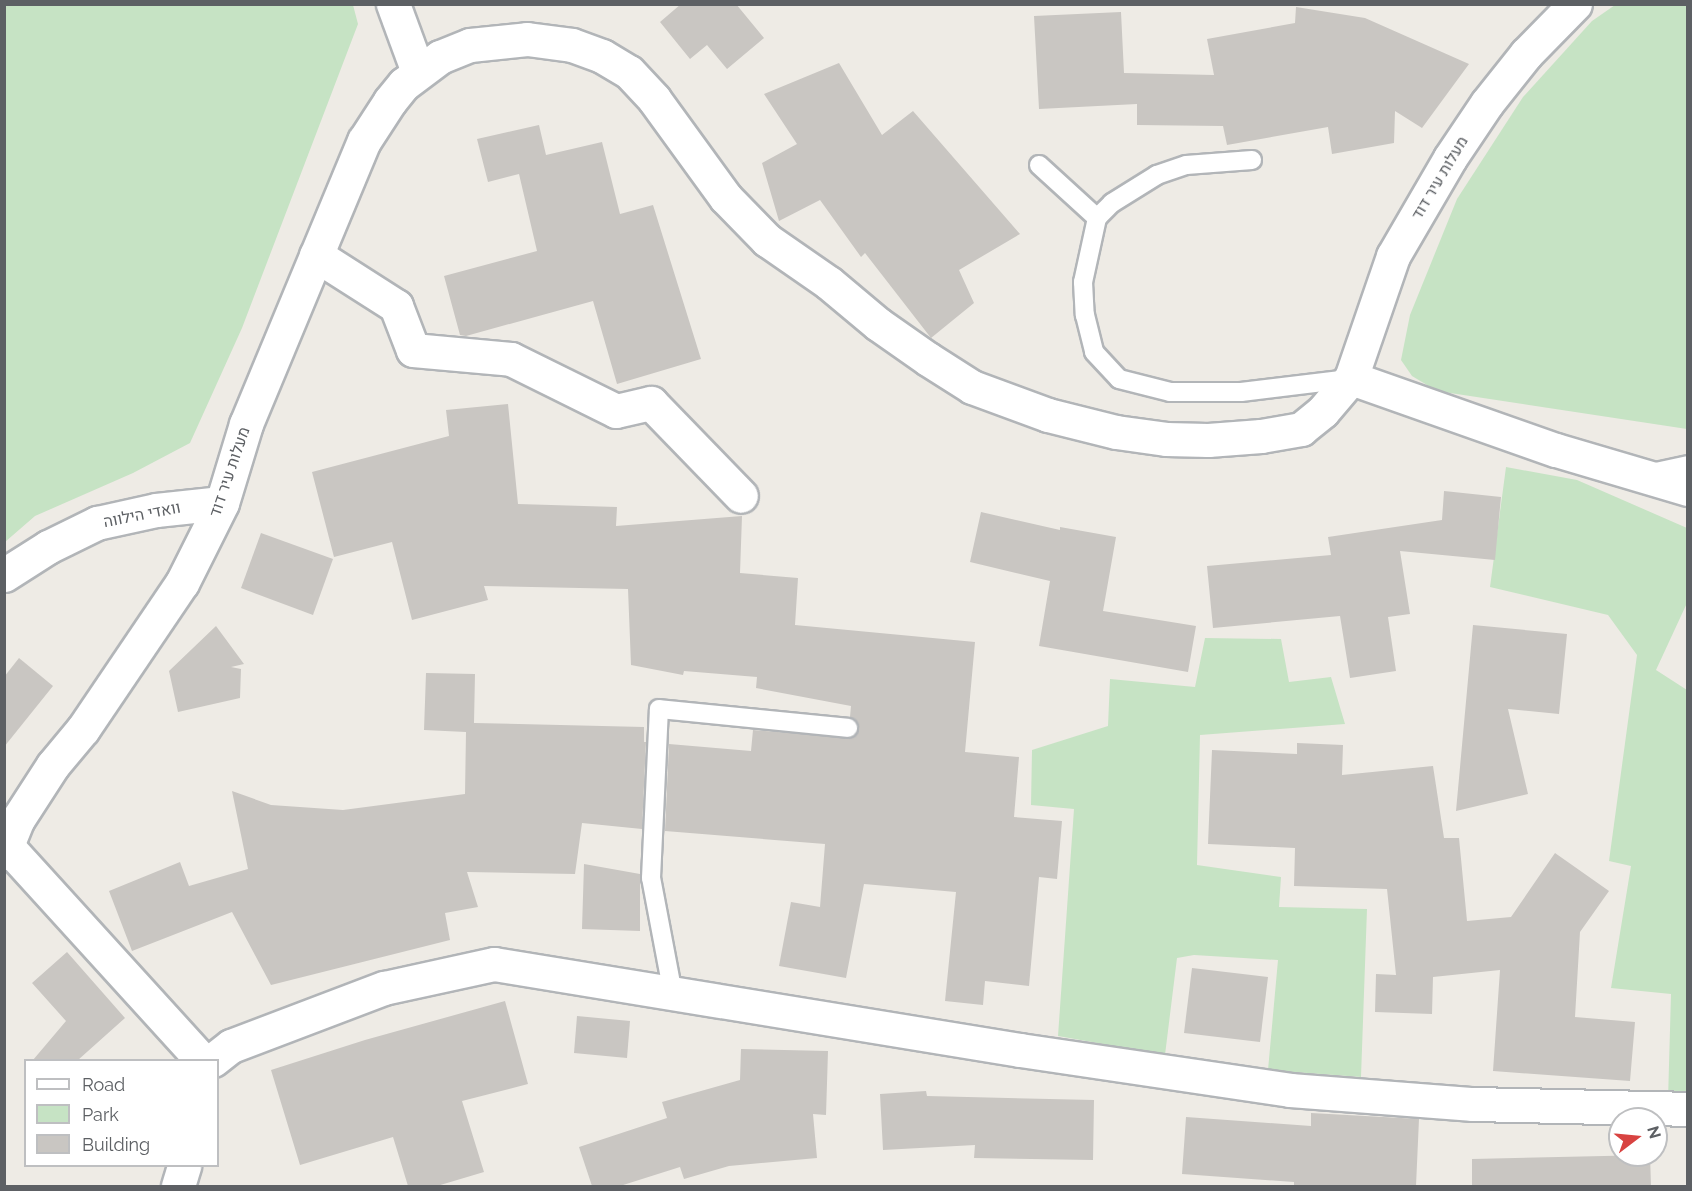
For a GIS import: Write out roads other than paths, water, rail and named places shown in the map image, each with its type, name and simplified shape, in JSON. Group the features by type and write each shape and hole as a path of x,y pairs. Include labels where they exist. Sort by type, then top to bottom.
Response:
{"street":[{"path":"393,4 418,72"},
{"name":"מעלות עיר דוד","path":"6,850 18,819 53,765 83,729 182,583 222,503 246,424 364,141 390,100 418,72 440,57 470,45 527,39 572,45 602,56 629,72 654,99 726,198 767,240 829,283 878,324 972,387 1048,415 1116,432 1166,439 1261,436 1301,429 1323,411 1351,378 1393,256 1449,158 1487,103 1526,54 1575,4"},
{"path":"316,255 396,306 413,350 511,359 616,411 651,403 741,496"},
{"path":"1351,378 1556,450 1644,474 1688,489"},
{"name":"וואדי הילווה","path":"4,575 48,547 97,523 156,510 222,503"},
{"path":"6,850 201,1059"},
{"path":"214,1059 231,1046 384,988 494,964 1020,1050 1290,1090 1473,1104 1688,1109"},
{"path":"178,1186 184,1167"}],"lane":[{"path":"1252,160 1186,165 1157,175 1112,203 1097,218 1083,282 1085,315 1094,352 1119,379 1170,392 1241,392 1351,378"},
{"path":"1039,165 1097,218"},
{"path":"1644,474 1688,465"},
{"path":"673,994 651,878 659,709 848,728"}]}
